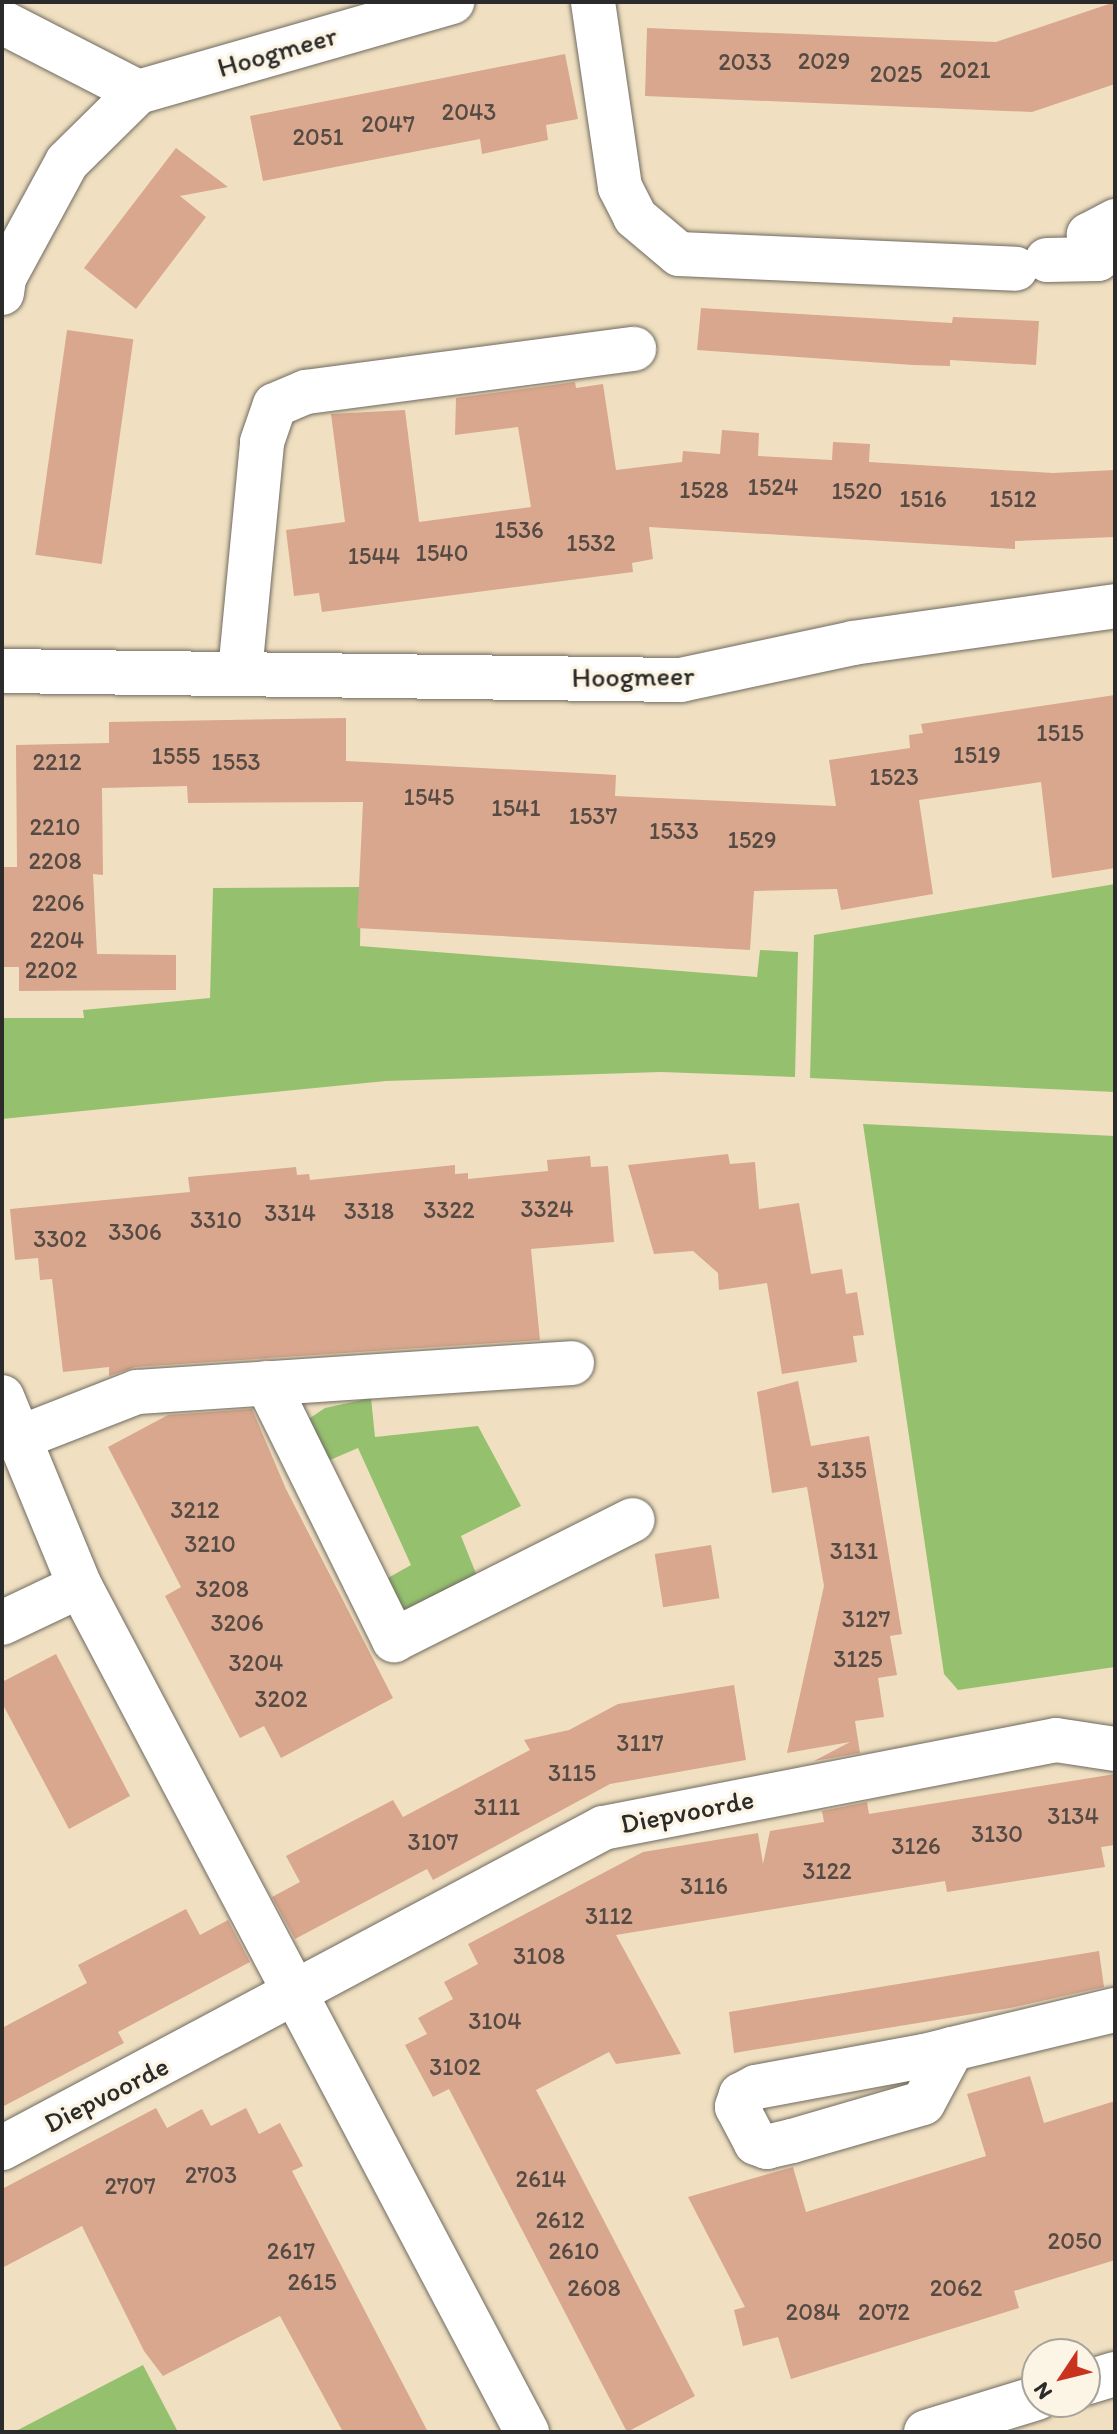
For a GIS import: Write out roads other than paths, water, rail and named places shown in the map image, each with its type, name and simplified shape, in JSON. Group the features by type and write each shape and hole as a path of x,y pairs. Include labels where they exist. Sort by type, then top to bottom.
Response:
{"street":[{"path":"593,2 620,187 635,217 679,254 1032,265 1109,249"},
{"name":"Hoogmeer","path":"2,293 4,278 67,162 138,92 427,5"},
{"path":"2,22 138,92"},
{"path":"240,672 262,442 275,405 306,392 634,349"},
{"name":"Hoogmeer","path":"2,671 681,680 853,643 1115,606"},
{"path":"19,1438 137,1392 572,1363"},
{"path":"267,1383 394,1640 633,1520"},
{"path":"2,1397 80,1586 527,2432"},
{"path":"2,1623 80,1586"},
{"name":"Diepvoorde","path":"2,2148 295,1996 603,1828 1056,1740 1115,1749"},
{"path":"952,2049 1115,2010"},
{"path":"926,2432 1021,2403"}]}
